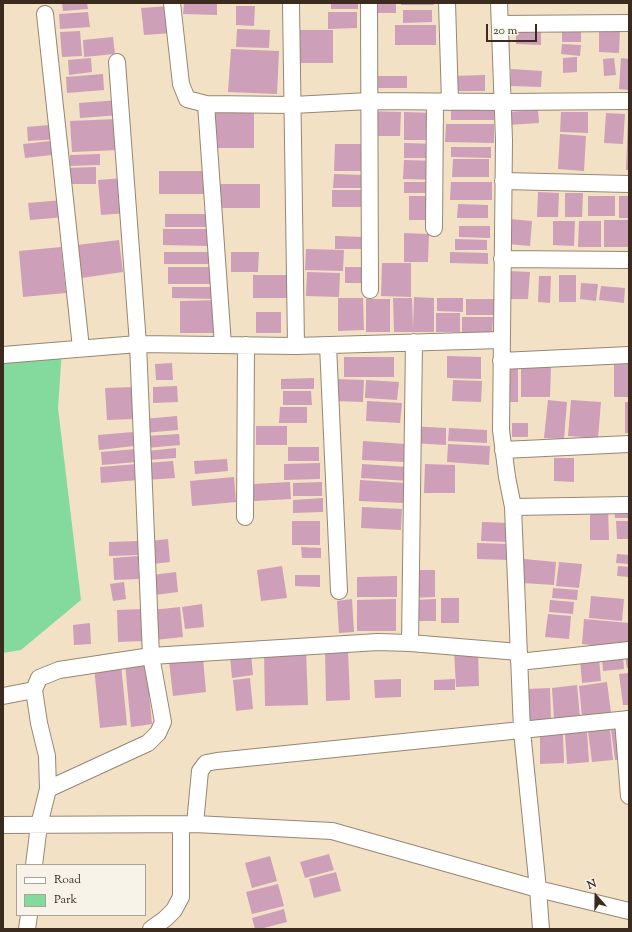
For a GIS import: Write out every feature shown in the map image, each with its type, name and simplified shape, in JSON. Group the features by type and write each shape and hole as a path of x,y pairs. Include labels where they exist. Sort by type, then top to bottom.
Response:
{"street":[{"path":"172,3 181,84 187,99 206,104 293,105 369,101 629,101"},
{"path":"291,3 296,346"},
{"path":"369,3 370,290"},
{"path":"434,228 447,3"},
{"path":"499,3 504,140 501,430 507,477 513,507 522,731 541,929"},
{"path":"45,14 80,348"},
{"path":"500,24 629,23"},
{"path":"48,789 148,743 158,733 163,722 151,656 138,344 117,62"},
{"path":"206,104 223,345"},
{"path":"503,181 629,184"},
{"path":"502,259 629,260"},
{"path":"3,355 138,344 296,346 501,340"},
{"path":"410,643 414,342"},
{"path":"245,517 246,345"},
{"path":"328,345 339,591"},
{"path":"501,362 629,355"},
{"path":"503,450 629,444"},
{"path":"513,507 629,505"},
{"path":"34,864 39,825 48,789 47,756 39,723 34,690 39,678 59,670 151,656 378,642 410,643 519,657 629,650"},
{"path":"3,696 34,690"},
{"path":"151,929 165,919 174,910 181,897 188,825 200,771 206,763 626,719 629,796"},
{"path":"3,825 188,825 332,831 538,889 629,911"},
{"path":"27,929 29,916"}],"green space":[{"path":"62,350 58,408 81,600 21,650 3,653 3,357"}],"building":[{"path":"62,3 87,3 88,9 63,11"},
{"path":"184,3 217,3 217,15 183,14"},
{"path":"331,3 358,3 358,9 331,9"},
{"path":"364,3 396,3 396,13 364,13"},
{"path":"401,3 434,3 434,5 401,5"},
{"path":"170,6 172,33 144,35 141,8"},
{"path":"236,6 255,6 254,26 236,25"},
{"path":"403,10 432,10 432,22 403,23"},
{"path":"88,12 90,27 60,29 59,14"},
{"path":"328,12 357,12 357,28 328,29"},
{"path":"395,25 436,25 436,45 395,45"},
{"path":"599,28 620,28 619,53 599,52"},
{"path":"237,29 270,30 269,48 236,47"},
{"path":"299,30 333,30 333,63 299,63"},
{"path":"562,30 581,30 581,42 562,42"},
{"path":"80,31 82,56 62,57 60,32"},
{"path":"516,31 541,32 541,45 516,44"},
{"path":"113,37 115,54 84,57 83,40"},
{"path":"562,44 581,45 580,56 561,54"},
{"path":"231,49 279,51 277,94 228,92"},
{"path":"577,57 577,72 563,73 563,58"},
{"path":"91,58 92,72 69,75 68,60"},
{"path":"614,58 616,75 604,76 603,59"},
{"path":"621,58 629,59 629,90 619,89"},
{"path":"511,69 542,71 541,87 510,86"},
{"path":"103,74 104,90 67,93 66,77"},
{"path":"485,75 485,91 452,91 452,76"},
{"path":"370,76 407,76 407,88 370,88"},
{"path":"119,100 120,115 80,118 79,103"},
{"path":"451,109 494,110 494,120 451,120"},
{"path":"538,110 539,123 508,125 507,112"},
{"path":"366,111 401,112 400,136 366,136"},
{"path":"213,112 254,112 254,148 213,148"},
{"path":"404,112 434,113 434,140 404,140"},
{"path":"561,112 588,112 588,133 560,132"},
{"path":"606,113 625,114 623,144 604,143"},
{"path":"117,119 119,150 72,152 70,121"},
{"path":"628,119 629,170 626,170"},
{"path":"60,124 61,139 28,141 27,127"},
{"path":"446,124 494,124 494,143 445,142"},
{"path":"560,134 586,136 584,171 558,169"},
{"path":"60,140 61,154 25,158 23,144"},
{"path":"404,143 439,144 439,158 404,158"},
{"path":"335,144 368,144 367,171 334,171"},
{"path":"451,147 491,147 491,158 451,157"},
{"path":"100,154 100,165 70,166 70,155"},
{"path":"453,159 489,159 489,177 452,177"},
{"path":"404,160 438,161 438,180 403,179"},
{"path":"96,167 96,184 67,184 66,168"},
{"path":"159,171 205,171 205,194 159,194"},
{"path":"334,174 365,175 365,188 333,188"},
{"path":"124,178 127,213 101,215 98,180"},
{"path":"404,182 437,182 437,193 404,193"},
{"path":"451,182 492,182 492,200 450,200"},
{"path":"215,184 260,184 260,208 215,208"},
{"path":"332,190 365,190 365,207 332,207"},
{"path":"538,192 559,193 558,217 537,217"},
{"path":"565,193 583,193 582,217 565,217"},
{"path":"409,196 437,196 436,220 409,220"},
{"path":"588,196 615,196 615,216 588,216"},
{"path":"619,196 629,196 629,218 619,218"},
{"path":"63,200 65,217 30,220 28,203"},
{"path":"458,204 488,205 488,218 457,218"},
{"path":"165,214 210,214 209,227 165,227"},
{"path":"510,219 532,221 530,246 508,244"},
{"path":"604,220 629,220 629,247 604,247"},
{"path":"553,221 575,221 574,246 553,245"},
{"path":"579,221 601,221 601,247 578,247"},
{"path":"459,226 490,226 490,238 459,237"},
{"path":"163,229 210,229 210,246 163,245"},
{"path":"404,233 429,234 428,262 404,262"},
{"path":"335,236 363,237 363,249 335,249"},
{"path":"455,239 487,240 487,250 455,250"},
{"path":"119,240 123,272 81,278 77,245"},
{"path":"61,247 66,293 23,297 19,251"},
{"path":"306,249 344,250 343,271 305,270"},
{"path":"164,252 211,252 211,264 164,264"},
{"path":"231,252 259,252 258,272 231,272"},
{"path":"450,252 488,253 488,264 450,263"},
{"path":"382,263 411,263 411,297 381,296"},
{"path":"168,267 211,267 211,284 168,284"},
{"path":"345,267 369,267 369,283 345,283"},
{"path":"508,271 530,272 528,299 507,299"},
{"path":"307,272 340,273 339,297 306,296"},
{"path":"253,275 294,275 294,298 253,298"},
{"path":"559,275 576,275 576,302 559,302"},
{"path":"539,276 551,276 550,303 538,302"},
{"path":"581,283 598,284 596,301 580,299"},
{"path":"601,286 625,288 624,303 599,300"},
{"path":"172,287 213,287 214,299 172,298"},
{"path":"414,297 434,298 434,332 394,332 393,298 412,298 413,329"},
{"path":"338,298 363,298 364,330 338,331"},
{"path":"437,298 463,298 463,312 437,311"},
{"path":"366,299 390,299 390,332 366,332"},
{"path":"466,299 496,299 495,315 466,315"},
{"path":"220,300 220,333 180,333 180,301"},
{"path":"256,312 281,312 281,333 256,333"},
{"path":"436,313 460,313 460,332 436,332"},
{"path":"462,317 493,317 492,334 462,334"},
{"path":"447,356 481,357 481,379 447,378"},
{"path":"344,357 394,357 394,377 344,377"},
{"path":"614,361 629,361 629,397 614,397"},
{"path":"172,363 173,380 156,380 155,364"},
{"path":"508,365 518,365 518,402 509,402"},
{"path":"521,366 551,366 550,397 521,397"},
{"path":"314,378 314,389 281,389 281,379"},
{"path":"335,379 364,380 363,402 334,401"},
{"path":"366,380 399,382 397,400 365,398"},
{"path":"453,380 482,381 481,402 452,401"},
{"path":"177,386 178,402 153,403 153,387"},
{"path":"133,387 134,419 107,420 105,388"},
{"path":"283,391 311,391 312,405 283,405"},
{"path":"548,400 567,402 564,439 544,438"},
{"path":"571,400 601,402 598,438 568,436"},
{"path":"367,401 402,403 400,423 366,421"},
{"path":"625,402 629,402 629,433 625,433"},
{"path":"280,407 307,407 307,423 279,423"},
{"path":"177,416 178,430 144,433 143,419"},
{"path":"512,423 528,423 528,437 512,437"},
{"path":"256,426 287,426 287,445 256,445"},
{"path":"410,426 446,428 446,445 409,443"},
{"path":"449,428 487,430 487,443 448,441"},
{"path":"133,432 134,446 99,450 98,435"},
{"path":"179,434 180,445 147,448 146,436"},
{"path":"363,441 406,444 405,462 362,460"},
{"path":"448,444 490,446 489,465 447,462"},
{"path":"288,447 319,447 319,461 288,461"},
{"path":"176,448 176,458 148,460 147,451"},
{"path":"136,449 137,462 102,465 101,452"},
{"path":"554,458 574,458 574,482 554,481"},
{"path":"227,459 228,471 195,474 194,461"},
{"path":"173,461 175,478 146,480 145,463"},
{"path":"320,463 320,479 284,480 284,464"},
{"path":"137,464 139,480 101,483 100,467"},
{"path":"362,464 408,467 408,481 361,478"},
{"path":"425,464 455,465 455,493 424,493"},
{"path":"234,477 236,502 192,506 190,481"},
{"path":"360,480 406,483 404,503 359,501"},
{"path":"290,482 291,499 254,501 253,484"},
{"path":"322,482 322,496 293,496 293,483"},
{"path":"323,498 323,512 293,513 293,500"},
{"path":"614,505 629,505 629,518 615,518"},
{"path":"608,506 609,540 590,540 590,507"},
{"path":"362,507 402,509 401,530 361,528"},
{"path":"292,521 320,521 320,545 292,545"},
{"path":"616,521 629,521 629,539 617,539"},
{"path":"482,522 510,523 509,542 481,541"},
{"path":"168,539 170,562 152,564 150,541"},
{"path":"139,541 140,555 109,556 109,542"},
{"path":"477,543 511,544 510,560 477,559"},
{"path":"301,547 321,548 321,558 302,558"},
{"path":"617,554 629,555 629,564 616,563"},
{"path":"138,556 139,579 114,580 113,558"},
{"path":"524,559 556,562 554,585 522,583"},
{"path":"559,562 582,564 579,588 556,586"},
{"path":"282,566 287,598 261,601 257,570"},
{"path":"618,566 629,567 629,577 617,576"},
{"path":"410,570 435,570 435,597 411,598"},
{"path":"176,572 178,592 155,595 152,575"},
{"path":"295,575 320,575 320,587 295,586"},
{"path":"397,576 397,597 357,597 357,577"},
{"path":"124,582 126,599 113,601 110,584"},
{"path":"553,588 578,590 577,600 552,598"},
{"path":"591,596 624,599 622,621 589,618"},
{"path":"441,598 459,598 459,623 441,623"},
{"path":"352,599 354,632 339,633 337,601"},
{"path":"396,599 396,631 357,631 357,600"},
{"path":"436,599 436,621 414,621 414,600"},
{"path":"550,600 574,602 573,614 549,612"},
{"path":"202,604 204,627 185,629 182,607"},
{"path":"180,607 183,637 155,640 151,610"},
{"path":"143,609 144,641 118,642 117,610"},
{"path":"548,614 571,616 569,639 545,637"},
{"path":"584,619 629,623 629,649 582,644"},
{"path":"90,623 91,644 74,645 73,625"},
{"path":"306,649 308,705 265,706 264,651"},
{"path":"478,649 479,686 456,687 454,650"},
{"path":"348,651 350,700 326,701 325,652"},
{"path":"251,654 253,675 232,678 230,656"},
{"path":"629,655 629,668 627,668 625,656"},
{"path":"623,656 624,669 603,671 602,657"},
{"path":"599,657 601,681 582,683 580,659"},
{"path":"203,658 206,692 173,696 169,661"},
{"path":"146,661 152,724 131,727 125,664"},
{"path":"121,664 127,725 100,728 94,667"},
{"path":"629,673 629,705 623,705 619,674"},
{"path":"250,678 253,709 236,711 233,680"},
{"path":"401,679 401,697 375,698 374,680"},
{"path":"455,679 455,690 434,690 434,680"},
{"path":"607,682 611,713 582,717 579,686"},
{"path":"577,685 580,717 554,719 552,688"},
{"path":"550,688 551,720 526,721 525,689"},
{"path":"625,728 628,758 615,760 611,730"},
{"path":"610,729 613,760 592,762 588,731"},
{"path":"587,732 589,762 567,764 565,734"},
{"path":"540,734 563,734 564,763 540,764"},
{"path":"329,854 334,870 305,878 300,862"},
{"path":"270,856 277,881 252,888 245,863"},
{"path":"336,872 341,891 314,898 309,879"},
{"path":"278,884 284,906 252,914 246,892"},
{"path":"284,909 287,922 255,929 252,918"}]}
